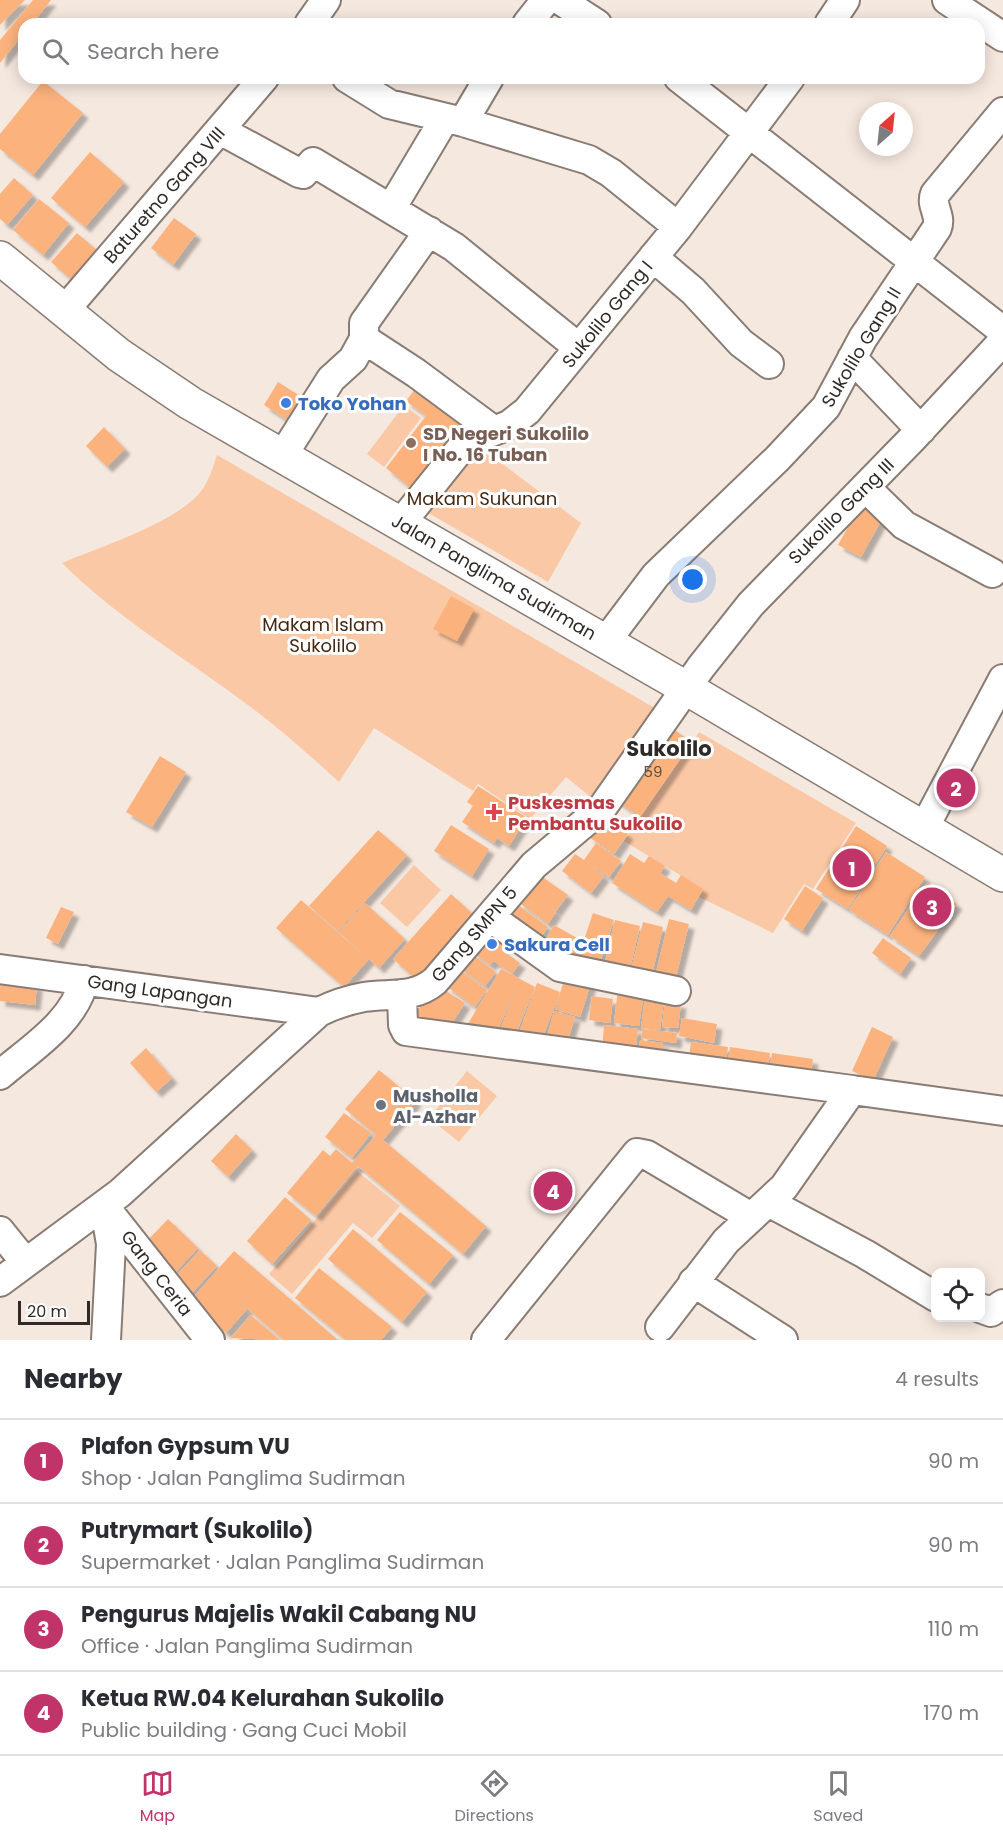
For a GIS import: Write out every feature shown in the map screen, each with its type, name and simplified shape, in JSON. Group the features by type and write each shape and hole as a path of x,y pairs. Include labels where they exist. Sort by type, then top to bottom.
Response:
{"highway":[{"name":"Jalan Panglima Sudirman","path":"0,258 142,371 210,415 606,641 1003,875"}],"street":[{"path":"313,18 326,0"},
{"path":"532,18 546,0"},
{"path":"560,0 588,18"},
{"path":"947,0 974,18"},
{"path":"985,25 1003,37"},
{"name":"Baturetno Gang VIII","path":"64,311 259,84"},
{"path":"356,84 382,101 400,107 454,120 589,160 611,173 678,227"},
{"path":"392,207 454,120 484,84"},
{"path":"688,84 1003,331"},
{"name":"Sukolilo Gang I","path":"401,523 459,448 470,439 509,425 527,411 678,227 786,84"},
{"name":"Sukolilo Gang II","path":"606,641 656,575 777,459 826,407 852,358 939,223 933,202 935,194 1003,112"},
{"path":"220,130 299,173 303,174 313,162 392,207 481,267 579,348"},
{"path":"283,455 331,379 350,362 364,339 364,323 429,231"},
{"path":"653,258 693,291 741,343 769,364"},
{"path":"364,339 416,373 493,430"},
{"name":"Sukolilo Gang III","path":"686,688 751,604 921,430 1003,341"},
{"path":"852,358 921,430"},
{"path":"865,487 904,525 992,573"},
{"path":"924,828 973,732 1003,680"},
{"name":"Gang SMPN 5","path":"0,1282 104,1206 320,1012 364,997 422,990 435,981 544,855 602,808 686,688"},
{"path":"490,917 560,967 676,991"},
{"name":"Gang Lapangan","path":"0,969 320,1012"},
{"path":"0,1075 71,1010 84,981"},
{"path":"402,994 404,1027 409,1031 1003,1111"},
{"path":"660,1327 726,1241 760,1210 798,1168 852,1090"},
{"path":"486,1340 636,1153 647,1155 760,1210 858,1250 931,1294"},
{"path":"104,1206 111,1244 106,1340"},
{"name":"Gang Ceria","path":"104,1206 210,1340"},
{"path":"0,1231 26,1262"},
{"path":"693,1282 783,1340"},
{"path":"985,1310 991,1312 1003,1304"}],"green space":[{"path":"404,405 421,418 384,467 367,454"},
{"name":"Makam Sukunan","path":"476,444 581,523 548,582 423,510"},
{"name":"Makam Islam Sukolilo","path":"217,455 660,711 593,799 566,777 530,819 478,784 473,791 374,728 339,782 270,722 120,614 62,563 151,526 183,507 204,487"},
{"path":"699,732 856,823 813,889 804,884 773,933 699,897 703,889 624,841"},
{"path":"414,865 441,890 407,927 380,903"},
{"path":"467,1071 497,1096 459,1142 429,1118"},
{"path":"357,1171 400,1206 372,1238 353,1223 292,1294 269,1274"}],"building":[{"path":"0,0 25,0 0,25"},
{"path":"33,0 51,0 37,18 18,18"},
{"path":"18,18 18,40 0,63 0,40"},
{"path":"41,84 47,84 83,113 33,175 0,149 0,134"},
{"path":"90,152 124,182 85,227 51,198"},
{"path":"14,178 33,195 7,225 0,219 0,194"},
{"path":"39,199 69,223 43,255 13,230"},
{"path":"174,218 196,234 173,265 151,248"},
{"path":"77,233 98,251 72,280 51,262"},
{"path":"422,380 470,417 413,490 386,468 426,416 406,401"},
{"name":"Toko Yohan","path":"278,382 308,401 294,424 264,405"},
{"path":"104,427 125,449 107,467 86,446"},
{"path":"860,506 882,519 861,557 838,545"},
{"path":"451,596 474,609 457,641 433,629"},
{"path":"666,724 692,742 640,817 614,799"},
{"path":"160,756 186,772 152,827 126,812"},
{"name":"Puskesmas Pembantu Sukolilo","path":"478,786 527,818 509,846 497,838 494,843 462,822 473,806 467,802"},
{"path":"603,817 628,834 614,854 589,837"},
{"path":"451,825 489,849 472,876 434,851"},
{"path":"856,826 887,846 848,909 816,889"},
{"path":"378,830 407,855 338,931 309,906"},
{"path":"596,843 621,861 609,877 590,864 604,876 591,893 562,871 575,854 584,860"},
{"path":"886,852 925,877 888,935 849,910"},
{"path":"630,854 644,863 649,856 665,866 660,873 676,883 681,875 703,889 691,910 668,896 657,912 612,883"},
{"path":"541,876 568,895 556,911 544,903 556,912 548,924 518,902"},
{"path":"927,883 957,904 919,956 890,936 907,911 927,925 907,910"},
{"path":"805,886 823,898 802,931 784,919"},
{"path":"451,894 474,915 417,980 393,959"},
{"path":"301,900 367,958 339,932 365,903 405,939 379,968 369,959 344,987 276,928"},
{"path":"517,904 548,927 536,944 504,922"},
{"path":"61,907 74,912 58,944 46,938"},
{"path":"593,913 614,920 599,965 578,958"},
{"path":"669,919 689,924 675,981 655,977"},
{"path":"615,920 640,926 629,973 604,967"},
{"path":"643,922 663,927 651,979 630,974"},
{"path":"554,925 584,942 570,966 540,949"},
{"name":"Sakura Cell","path":"492,926 509,939 498,955 502,950 520,963 512,974 494,961 490,965 472,952"},
{"path":"883,938 911,958 900,974 872,953"},
{"path":"469,952 496,972 485,986 458,967"},
{"path":"458,969 487,990 475,1007 446,986"},
{"path":"501,969 535,987 515,1036 500,1030 517,986 495,1036 466,1027"},
{"path":"567,971 592,980 580,1017 555,1009"},
{"path":"0,981 37,985 35,1005 0,1001"},
{"path":"537,983 560,992 541,1042 519,1033"},
{"path":"435,984 465,1003 446,1032 408,1025"},
{"path":"618,989 644,992 639,1026 614,1023"},
{"path":"592,996 613,999 610,1023 589,1020"},
{"path":"645,997 664,1000 660,1030 641,1028"},
{"path":"665,1001 681,1003 678,1028 662,1027"},
{"path":"554,1011 575,1017 566,1046 546,1040"},
{"path":"682,1018 717,1024 714,1043 679,1036"},
{"path":"604,1025 638,1029 635,1055 602,1051"},
{"path":"872,1027 893,1037 873,1081 852,1071"},
{"path":"643,1029 677,1033 676,1043 641,1038"},
{"path":"640,1040 663,1043 662,1060 639,1057"},
{"path":"691,1042 728,1047 725,1068 688,1063"},
{"path":"730,1047 770,1053 767,1075 727,1069"},
{"path":"146,1048 172,1078 156,1092 130,1063"},
{"path":"772,1053 813,1059 810,1080 769,1074"},
{"path":"379,1070 416,1101 383,1140 486,1226 463,1254 358,1166 316,1216 287,1193 323,1150 330,1156 336,1149 352,1163 376,1135 345,1109"},
{"path":"344,1113 371,1133 352,1158 325,1137"},
{"path":"236,1134 252,1150 228,1177 211,1161"},
{"path":"285,1197 311,1220 272,1264 247,1241"},
{"path":"400,1212 453,1255 429,1284 377,1240"},
{"path":"168,1219 198,1248 174,1274 143,1245"},
{"path":"353,1229 427,1292 402,1322 328,1259"},
{"path":"200,1250 217,1266 190,1295 173,1279"},
{"path":"234,1251 338,1340 284,1340 227,1291 247,1309 226,1333 190,1301"},
{"path":"319,1268 392,1327 381,1340 346,1340 295,1298"},
{"path":"251,1315 280,1340 231,1338"}],"place":[{"name":"Toko Yohan","path":"286,403"},
{"name":"SD Negeri Sukolilo I No. 16 Tuban","path":"411,443"},
{"name":"Putrymart (Sukolilo)","path":"956,788"},
{"name":"Puskesmas Pembantu Sukolilo","path":"494,812"},
{"name":"Plafon Gypsum VU","path":"852,868"},
{"name":"Pengurus Majelis Wakil Cabang NU","path":"932,907"},
{"name":"Sakura Cell","path":"492,944"},
{"name":"Musholla Al-Azhar","path":"381,1105"},
{"name":"Ketua RW.04 Kelurahan Sukolilo","path":"553,1191"}],"district":[{"name":"Sukolilo","path":"669,748"}]}
